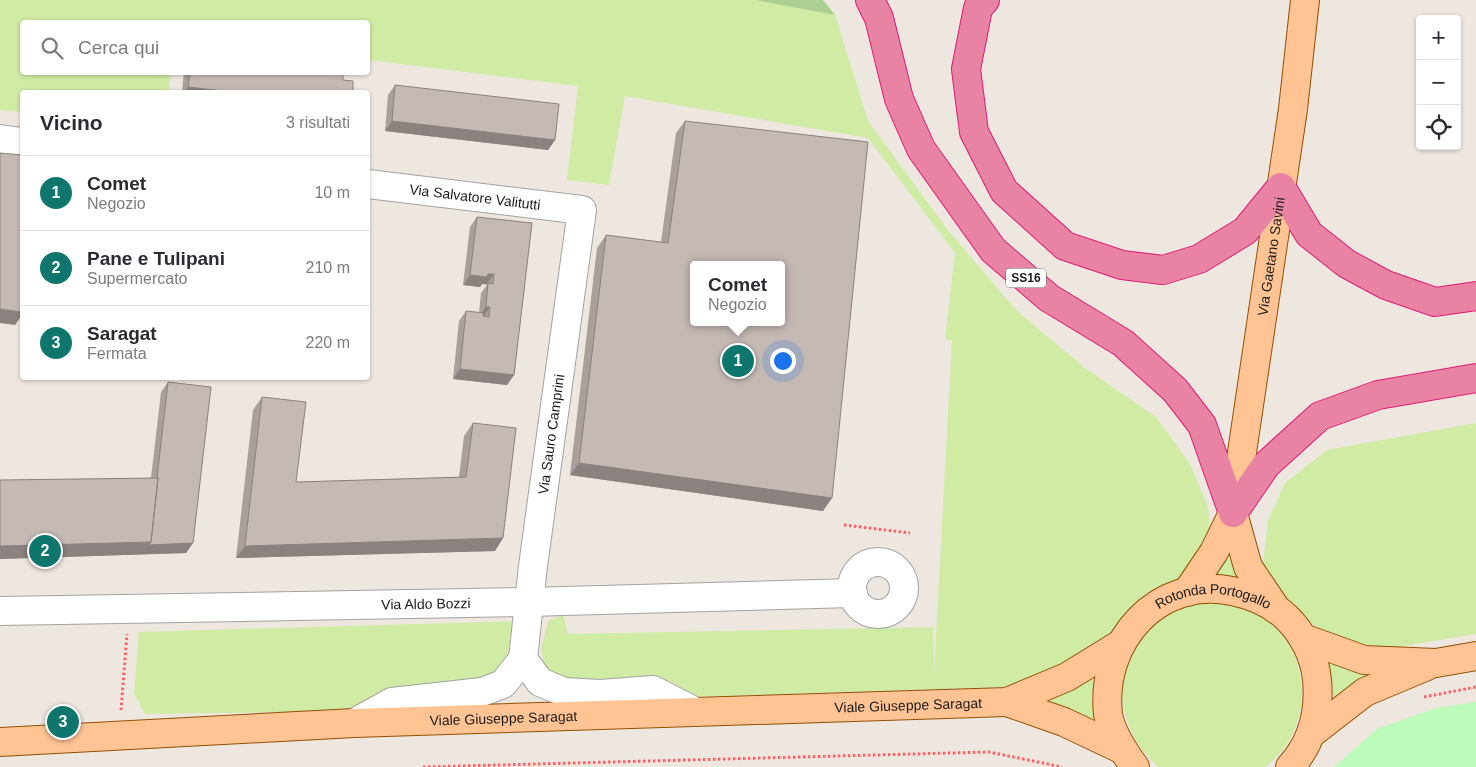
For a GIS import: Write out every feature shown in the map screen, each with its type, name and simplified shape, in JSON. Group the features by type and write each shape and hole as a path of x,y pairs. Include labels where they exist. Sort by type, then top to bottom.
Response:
{"highway":[{"name":"SS16","path":"870,0 879,18 899,99 926,156 993,250 1049,298 1123,343 1175,390 1202,425 1233,512"},
{"path":"985,0 978,8 966,69 974,132 1004,191 1065,246 1122,266 1163,270 1199,259 1246,231 1281,187 1309,234 1347,264 1386,285 1435,302 1476,296"},
{"path":"1233,512 1266,465 1320,416 1378,395 1476,378"}],"main road":[{"name":"Via Gaetano Savini","path":"1187,592 1214,552 1233,512 1281,187 1305,0"},
{"name":"Via Gaetano Savini","path":"1233,512 1248,567 1278,610"},
{"name":"Rotonda Portogallo","path":"1128,758 1108,715 1108,679 1119,645 1136,621 1160,603 1187,592 1218,588 1250,595 1278,610 1303,638 1316,668 1319,701 1312,733 1299,757 1290,767"},
{"path":"1303,638 1364,660 1436,663"},
{"name":"Viale Giuseppe Saragat","path":"0,742 354,723 1007,702 1067,677 1119,645"},
{"path":"1312,733 1365,692 1436,663 1476,656"},
{"name":"Viale Giuseppe Saragat","path":"1007,702 1064,722 1128,758"}],"street":[{"path":"0,139 20,142"},
{"name":"Via Salvatore Valitutti","path":"370,184 582,210"},
{"name":"Via Sauro Camprini","path":"523,658 528,602 582,210"},
{"name":"Via Aldo Bozzi","path":"0,611 528,602 853,593"},
{"path":"354,723 392,702 482,692 503,684 523,658 540,682 564,692 600,694 653,690 696,712"}],"path":[{"path":"844,525 910,533"},
{"path":"129,608 120,714 138,735"},
{"path":"1422,698 1476,687"},
{"path":"423,767 989,752 1062,767"}],"green space":[{"path":"0,0 823,0 835,15 868,121 947,229 1016,310 1085,368 1156,417 1190,464 1208,507 1210,533 1177,584 1155,592 1126,613 1111,632 1084,657 1048,675 1004,687 684,697 675,684 659,677 588,683 546,673 541,649 548,621 563,615 568,634 933,627 934,674 952,340 945,339 955,253 868,138 625,96 609,185 567,180 578,86 370,60 370,20 20,20 20,75 171,75 169,90 20,90 20,112 0,110"},
{"path":"756,0 823,0 835,15"},
{"path":"1476,423 1476,634 1379,650 1348,644 1321,631 1281,596 1263,565 1268,520 1285,483 1327,450"},
{"path":"1231,534 1241,581 1205,577"},
{"path":"1214,602 1238,606 1252,611 1272,624 1287,642 1297,663 1302,685 1301,708 1294,730 1282,750 1265,767 1159,767 1142,749 1130,728 1123,705 1122,682 1127,660 1138,640 1154,622 1182,607"},
{"path":"515,621 511,661 486,680 352,711 145,714 134,693 139,632"},
{"path":"1321,658 1389,670 1328,708"},
{"path":"1099,669 1091,699 1099,726 1026,700"},
{"path":"1476,702 1476,767 1334,767 1377,729 1436,708"}],"building":[{"path":"190,75 343,75 343,80 353,81 353,90 214,90 188,87"},
{"path":"395,85 559,104 555,140 392,121"},
{"path":"685,121 868,142 832,498 579,463 606,235 668,243"},
{"path":"0,153 20,155 20,312 0,309"},
{"path":"477,217 532,223 514,375 460,369 466,311 484,313 483,316 489,317 490,307 486,307 488,283 493,284 494,274 488,274 487,277 470,275"},
{"path":"168,382 211,387 193,543 149,545 151,542"},
{"path":"262,397 306,402 296,482 466,477 473,423 516,428 503,538 245,546"},
{"path":"158,478 151,542 0,546 0,480"}],"place":[{"name":"Comet","path":"738,361"},
{"name":"Pane e Tulipani","path":"45,551"},
{"name":"Saragat","path":"63,722"}]}
